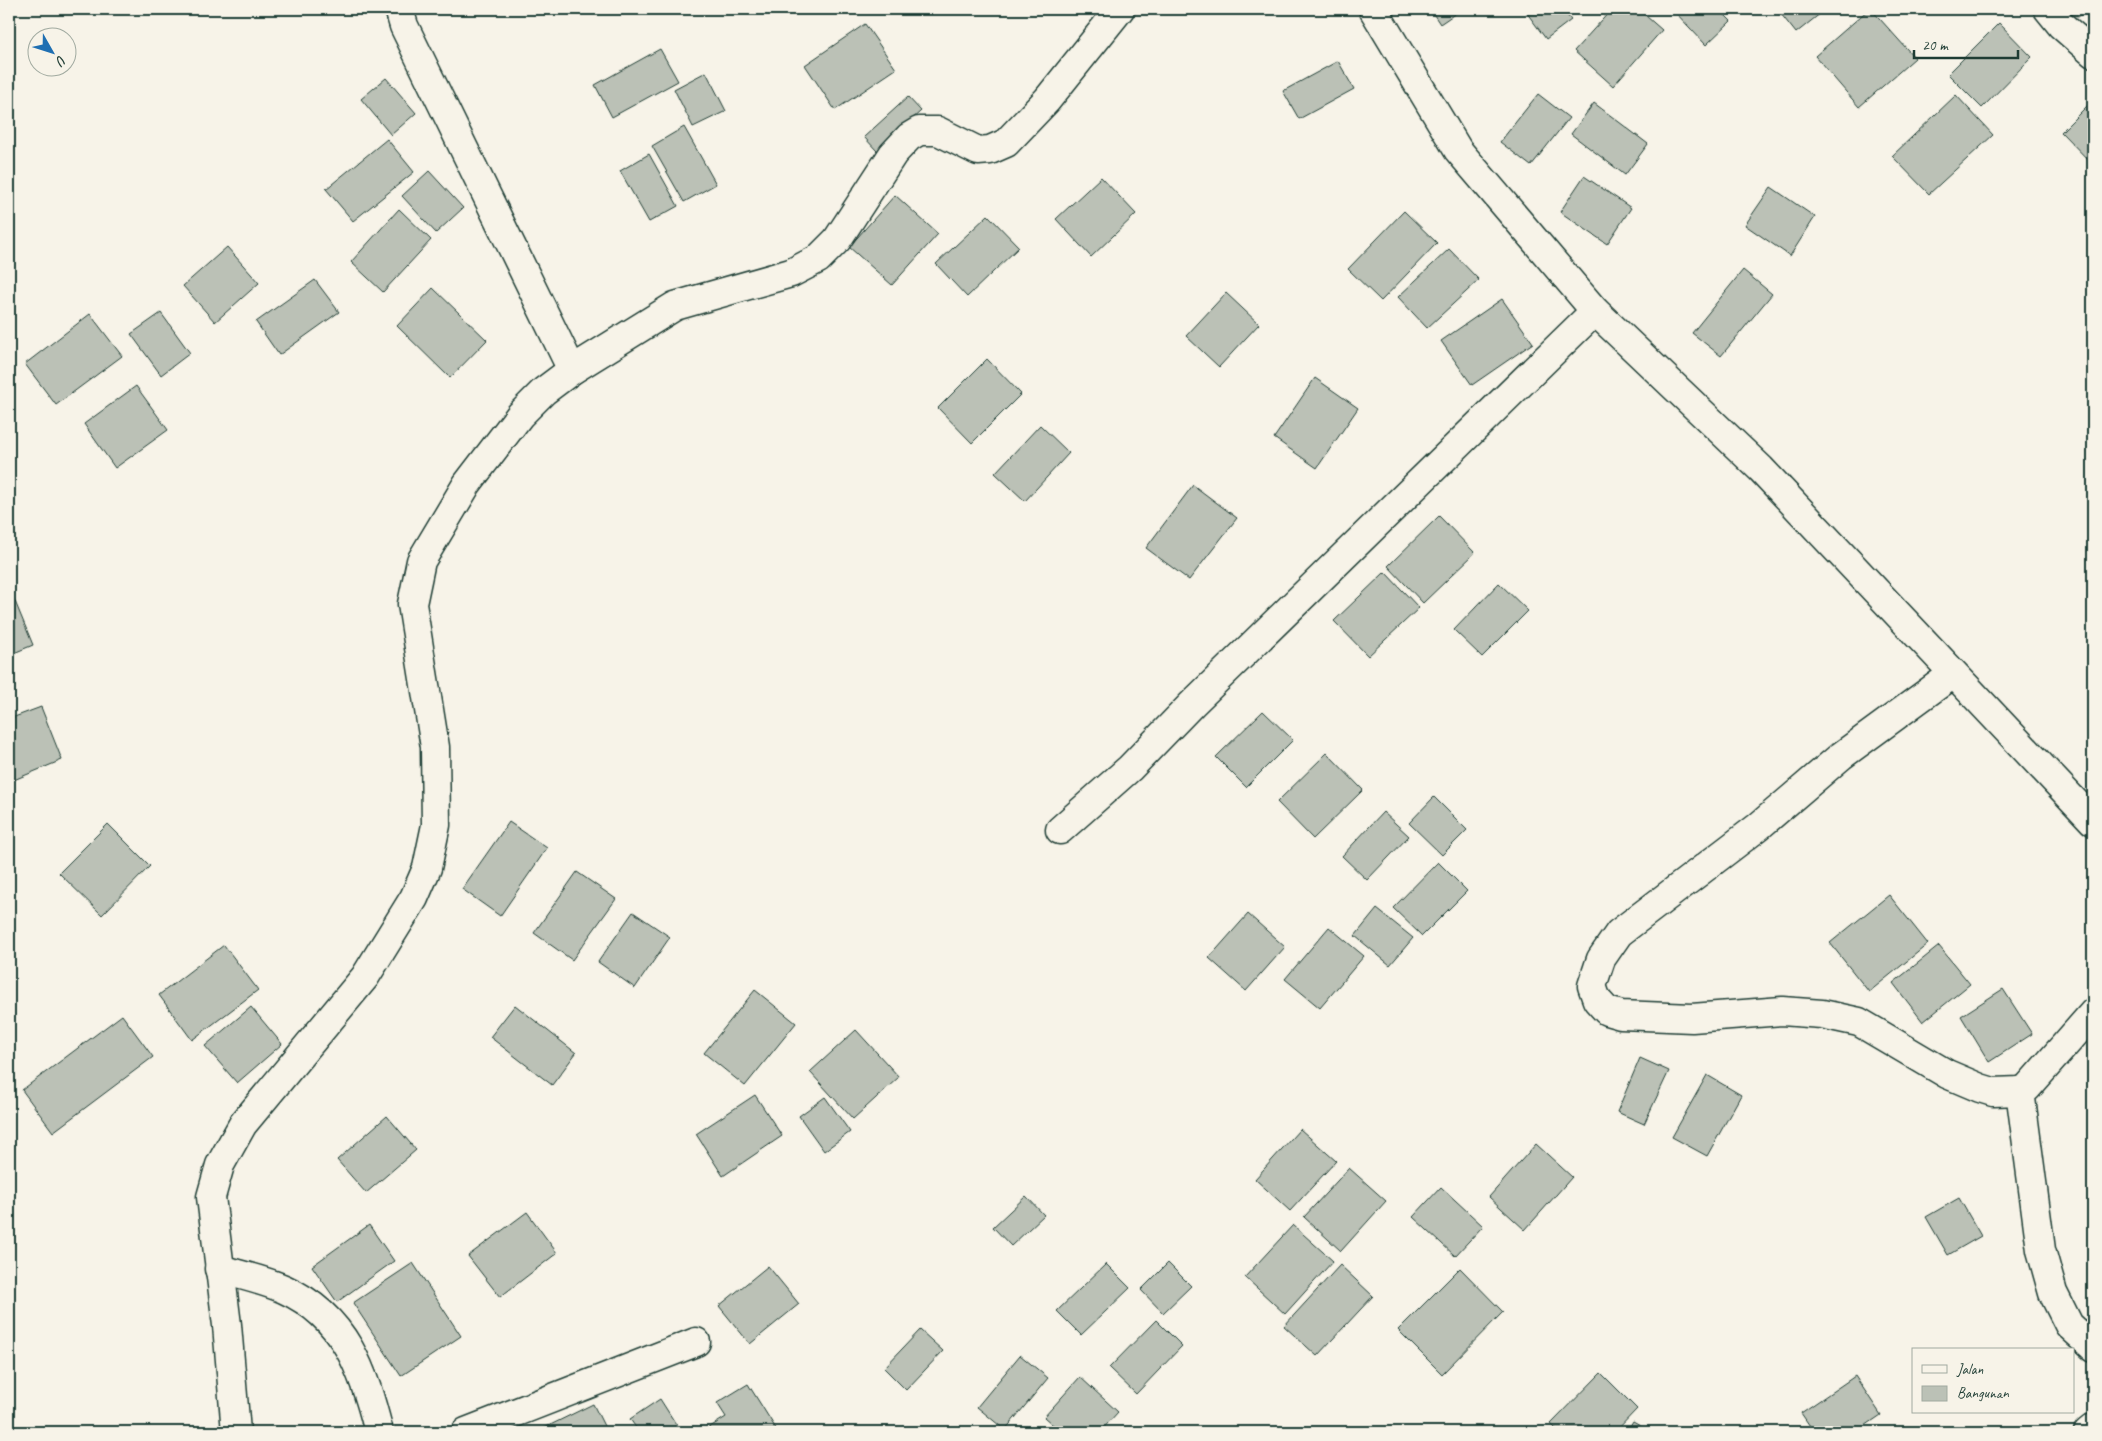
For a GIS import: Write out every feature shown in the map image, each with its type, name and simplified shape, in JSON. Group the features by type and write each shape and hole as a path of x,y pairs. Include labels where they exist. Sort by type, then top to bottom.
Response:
{"street":[{"path":"399,9 404,26 572,370"},
{"path":"236,1432 227,1325 211,1197 220,1165 243,1124 365,977 414,898 427,868 436,825 435,747 412,604 421,561 467,484 520,415 544,391 572,370 675,306 791,273 818,259 837,240 893,154 909,137 919,131 938,131 978,151 990,150 1006,143 1047,100 1120,9"},
{"path":"1373,9 1458,150 1595,310 1761,469 2093,821"},
{"path":"2048,9 2061,26 2093,53"},
{"path":"1060,830 1130,768 1192,704 1595,310"},
{"path":"1953,674 1841,756 1758,827 1619,932 1601,959 1592,986 1597,1000 1607,1011 1621,1015 1692,1018 1782,1011 1822,1014 1859,1022 1947,1074 1993,1092 2020,1091 2034,1082 2093,1013"},
{"path":"2020,1091 2041,1250 2053,1293 2070,1325 2093,1347"},
{"path":"219,1269 284,1289 326,1316 338,1331 367,1384 379,1432"},
{"path":"466,1432 696,1342"},
{"path":"2088,1432 2093,1428"}],"building":[{"path":"1430,9 1462,9 1440,24"},
{"path":"1524,9 1562,9 1571,20 1546,39"},
{"path":"1612,9 1638,9 1662,30 1613,86 1574,51"},
{"path":"1676,9 1719,9 1731,21 1706,45 1674,11"},
{"path":"1777,9 1826,9 1796,33"},
{"path":"1869,9 1915,58 1859,107 1815,56"},
{"path":"2061,9 2088,9 2072,22"},
{"path":"1999,23 2032,57 1982,108 1948,74"},
{"path":"865,24 896,69 835,110 805,65"},
{"path":"660,49 678,81 612,117 595,85"},
{"path":"1338,61 1354,89 1299,119 1283,91"},
{"path":"706,72 726,111 693,127 674,89"},
{"path":"386,78 416,113 391,135 361,99"},
{"path":"1538,94 1569,118 1531,166 1500,142"},
{"path":"1956,95 1993,135 1929,194 1892,156"},
{"path":"908,97 921,111 877,151 864,137"},
{"path":"2093,100 2093,165 2061,132"},
{"path":"1594,103 1648,144 1625,175 1571,134"},
{"path":"684,127 716,184 684,202 652,146"},
{"path":"387,139 414,172 353,221 326,189"},
{"path":"649,154 678,206 649,222 620,171"},
{"path":"429,171 463,208 436,233 402,196"},
{"path":"1584,176 1631,208 1607,244 1560,212"},
{"path":"1101,177 1136,214 1091,257 1056,219"},
{"path":"1771,187 1815,217 1790,256 1745,225"},
{"path":"895,195 938,234 892,285 849,247"},
{"path":"399,209 431,240 383,292 351,262"},
{"path":"1404,211 1437,243 1381,301 1348,269"},
{"path":"988,215 1019,247 967,297 936,264"},
{"path":"227,247 259,283 215,322 183,286"},
{"path":"1449,249 1479,280 1427,328 1398,297"},
{"path":"1743,270 1772,294 1721,356 1692,333"},
{"path":"315,280 339,312 279,355 256,322"},
{"path":"433,288 487,340 450,378 397,326"},
{"path":"1226,293 1259,324 1219,367 1186,336"},
{"path":"1502,299 1533,343 1472,385 1441,341"},
{"path":"161,313 190,353 161,375 131,334"},
{"path":"90,314 122,356 56,405 25,364"},
{"path":"987,359 1021,394 972,443 938,408"},
{"path":"1315,378 1358,408 1317,468 1274,438"},
{"path":"136,386 168,430 115,468 84,424"},
{"path":"1040,425 1069,453 1025,501 995,473"},
{"path":"1193,485 1237,518 1189,580 1146,548"},
{"path":"1439,516 1475,553 1423,603 1388,566"},
{"path":"1385,572 1419,608 1368,656 1334,621"},
{"path":"1499,583 1528,611 1482,657 1454,630"},
{"path":"14,599 33,645 9,655 9,602"},
{"path":"41,707 62,760 9,782 9,719"},
{"path":"1263,711 1293,740 1246,787 1216,757"},
{"path":"1327,753 1363,790 1313,839 1277,802"},
{"path":"1434,797 1467,830 1442,855 1409,823"},
{"path":"1383,812 1409,836 1367,880 1342,856"},
{"path":"509,822 547,848 500,916 462,889"},
{"path":"108,824 150,866 102,915 59,873"},
{"path":"1438,862 1467,891 1422,936 1393,908"},
{"path":"577,872 616,899 572,960 534,933"},
{"path":"1889,895 1928,944 1869,992 1830,943"},
{"path":"1377,909 1413,938 1390,965 1355,936"},
{"path":"633,912 670,937 635,988 598,962"},
{"path":"1248,914 1285,947 1246,991 1209,958"},
{"path":"1329,927 1364,956 1320,1008 1285,979"},
{"path":"224,945 258,990 192,1040 159,995"},
{"path":"1939,946 1970,984 1923,1022 1893,983"},
{"path":"2003,989 2032,1034 1989,1062 1961,1016"},
{"path":"755,990 796,1023 745,1086 704,1053"},
{"path":"515,1005 576,1053 552,1085 490,1037"},
{"path":"251,1007 282,1044 237,1083 205,1046"},
{"path":"122,1015 153,1057 53,1132 22,1090"},
{"path":"856,1030 899,1077 853,1119 810,1072"},
{"path":"1640,1058 1669,1071 1644,1124 1617,1112"},
{"path":"1707,1075 1741,1095 1707,1156 1672,1137"},
{"path":"755,1095 782,1136 723,1176 696,1134"},
{"path":"825,1097 850,1132 824,1151 799,1116"},
{"path":"387,1116 416,1150 366,1193 337,1160"},
{"path":"1300,1129 1336,1161 1290,1211 1255,1179"},
{"path":"1536,1144 1572,1177 1525,1230 1489,1197"},
{"path":"1349,1168 1386,1201 1341,1251 1304,1217"},
{"path":"1441,1187 1483,1226 1455,1256 1413,1217"},
{"path":"1026,1196 1044,1215 1011,1246 993,1227"},
{"path":"1959,1198 1981,1236 1948,1255 1926,1217"},
{"path":"527,1212 557,1253 500,1297 468,1256"},
{"path":"369,1225 394,1261 337,1302 312,1266"},
{"path":"1293,1225 1333,1261 1285,1314 1245,1277"},
{"path":"413,1263 461,1336 401,1376 353,1303"},
{"path":"1168,1263 1191,1286 1163,1313 1141,1290"},
{"path":"1106,1264 1130,1288 1081,1335 1057,1311"},
{"path":"1340,1265 1373,1296 1317,1356 1284,1326"},
{"path":"768,1266 799,1304 750,1344 719,1306"},
{"path":"1460,1268 1503,1312 1442,1374 1398,1330"},
{"path":"1156,1320 1182,1346 1136,1394 1109,1368"},
{"path":"920,1330 943,1351 906,1390 884,1368"},
{"path":"1020,1355 1048,1378 1005,1430 977,1407"},
{"path":"1601,1373 1637,1409 1615,1432 1559,1432 1551,1424"},
{"path":"1855,1376 1881,1415 1856,1432 1814,1432 1801,1413"},
{"path":"1080,1377 1118,1412 1100,1432 1061,1432 1044,1417"},
{"path":"748,1384 778,1432 702,1432 726,1417 717,1403"},
{"path":"660,1399 681,1432 639,1432 630,1419"},
{"path":"593,1404 607,1432 536,1432"},
{"path":"1633,1422 1651,1432 1627,1432"}]}
